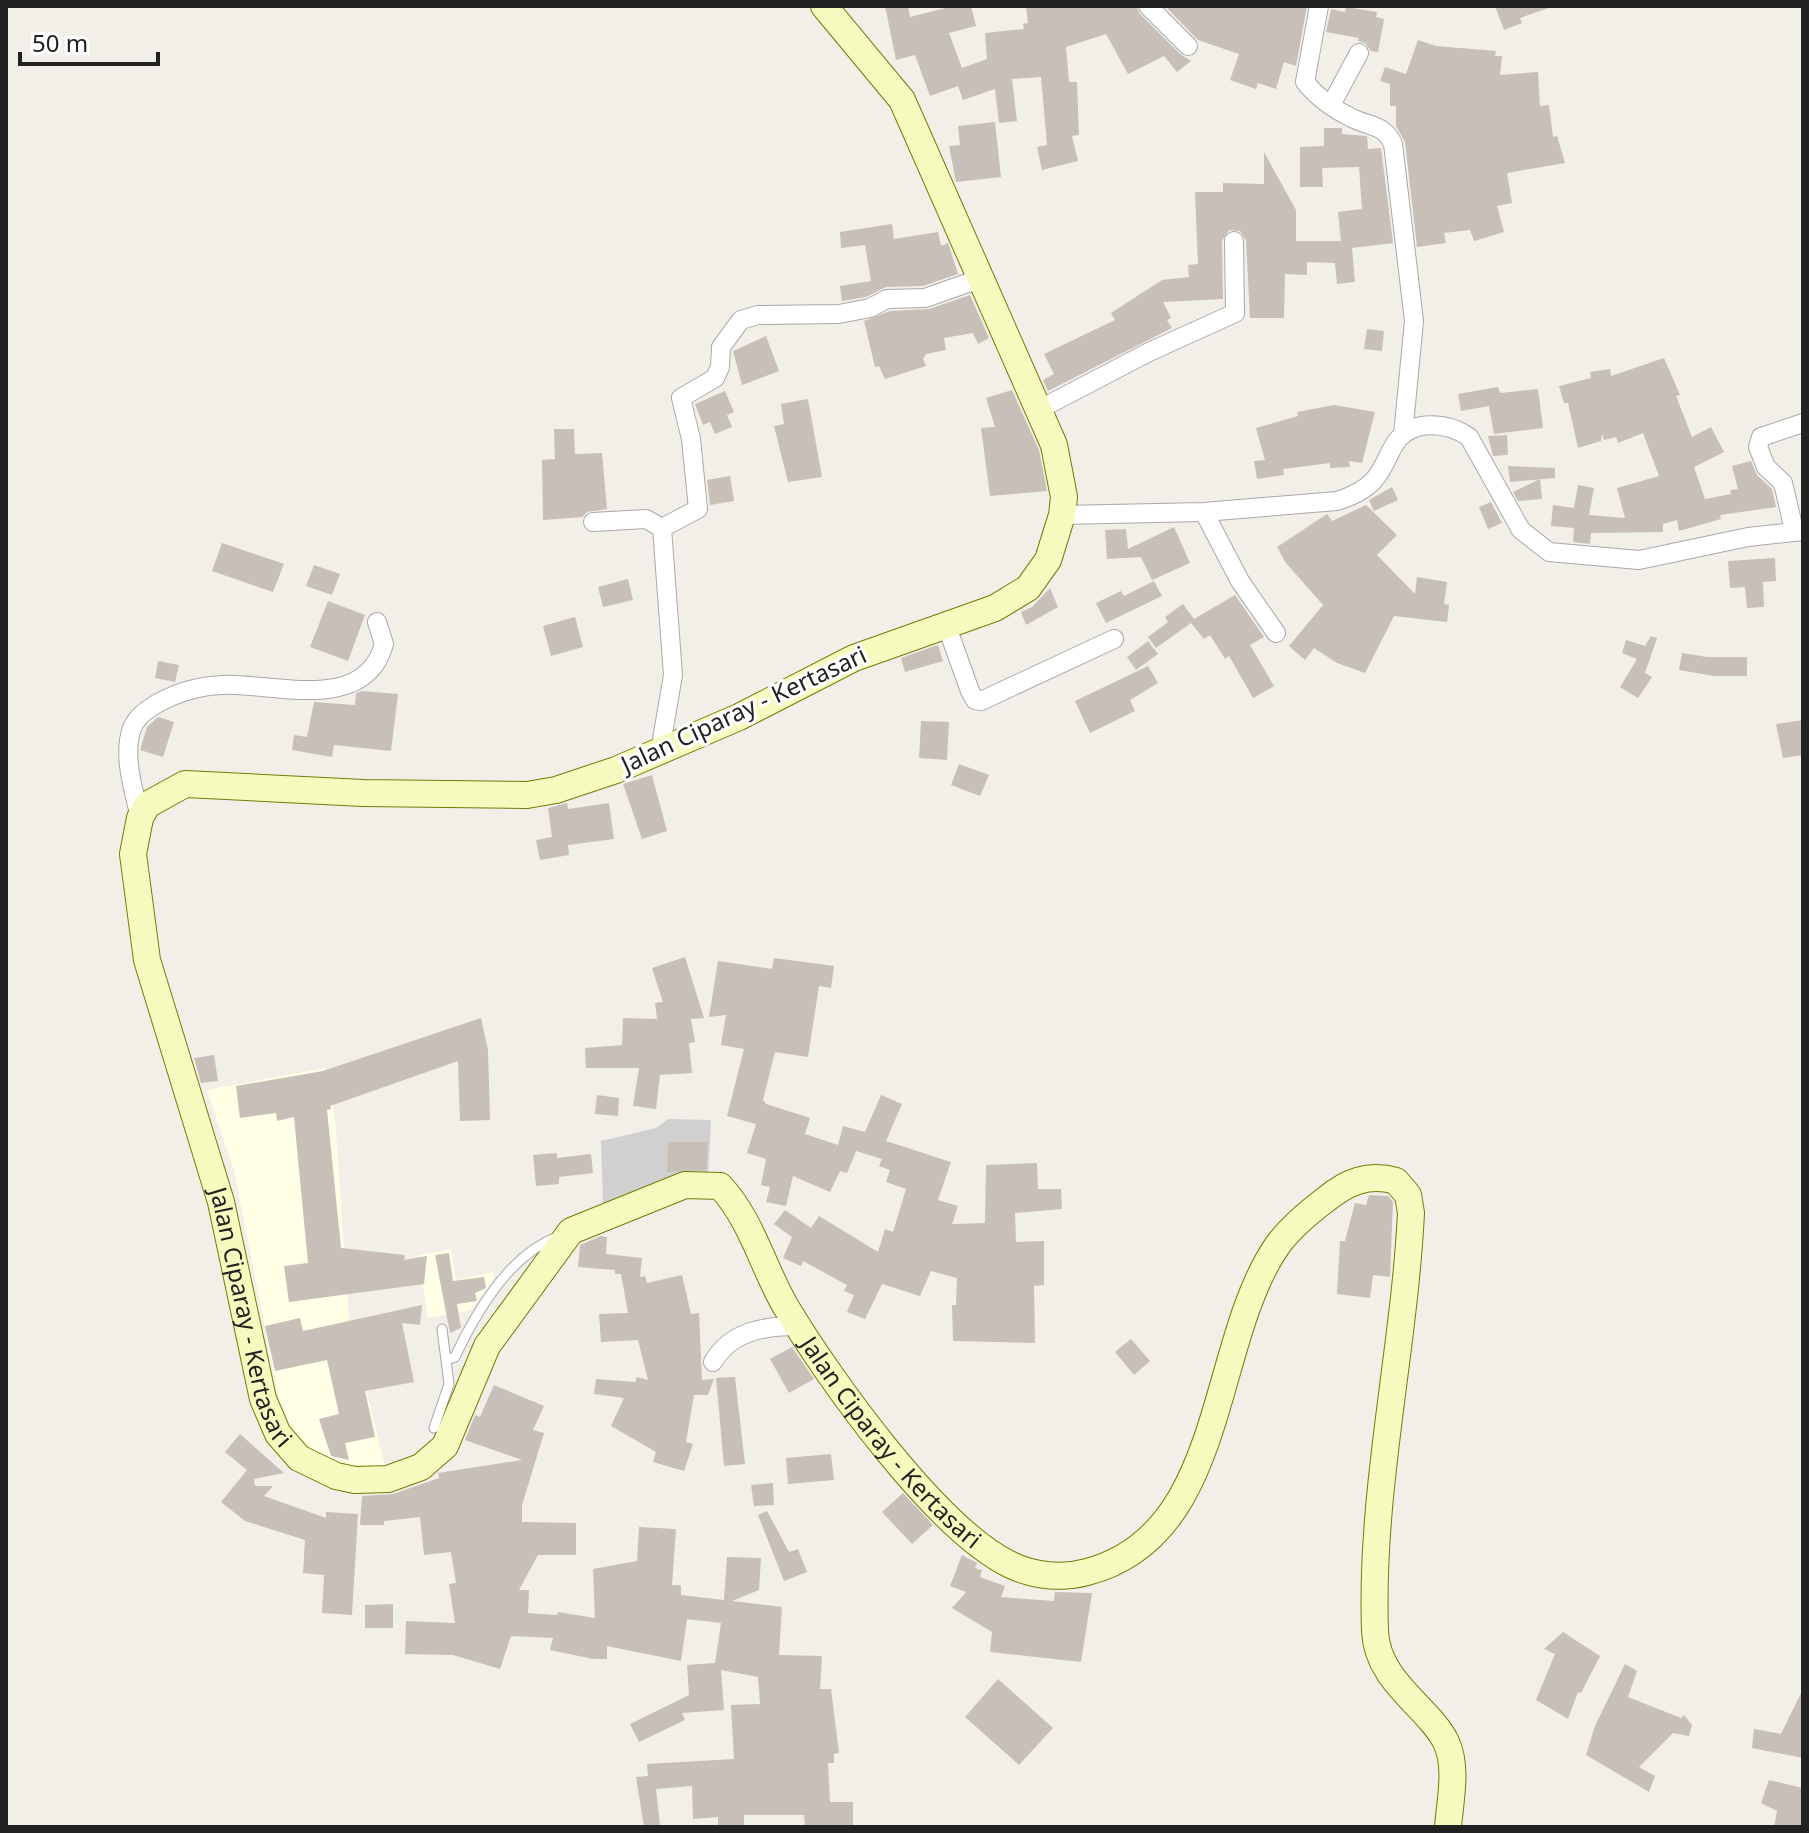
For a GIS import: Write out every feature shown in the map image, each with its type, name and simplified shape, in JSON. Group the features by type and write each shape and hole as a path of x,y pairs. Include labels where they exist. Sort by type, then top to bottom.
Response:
{"main road":[{"name":"Jalan Ciparay - Kertasari","path":"824,6 902,100 979,279 1040,409 1060,466 1062,515 1048,560 1028,588 995,608 947,627 899,639 854,658 739,717 580,783 527,795 363,793 185,784 147,805 140,818 133,867 147,960 221,1202 263,1399 278,1434 299,1458 336,1476 388,1479 421,1467 445,1446 487,1346 571,1231 608,1213 685,1185 720,1186 738,1205 766,1270 798,1326 922,1492 949,1519 1012,1565 1048,1576 1087,1572 1141,1546 1167,1521 1189,1485 1251,1300 1277,1247 1309,1213 1344,1186 1371,1177 1396,1181 1408,1195 1411,1213 1381,1506 1375,1635 1388,1670 1408,1699 1446,1742 1451,1763 1448,1827"}],"street":[{"path":"1148,6 1188,46"},
{"path":"1062,515 1204,512 1337,501 1354,496 1374,481 1403,435 1414,321 1393,144 1388,133 1379,126 1355,120 1331,105 1305,82 1319,6"},
{"path":"1331,105 1359,53"},
{"path":"1040,409 1149,352 1235,313 1234,241"},
{"path":"662,528 698,509 691,439 681,398 715,378 720,367 721,347 741,320 758,315 839,314 870,308 887,299 925,298 979,279"},
{"path":"1403,435 1423,425 1442,426 1469,437 1521,530 1549,552 1639,560 1798,530 1783,483 1766,467 1758,447 1761,437 1803,423"},
{"path":"1204,512 1240,581 1276,633"},
{"path":"593,522 646,519 662,528"},
{"path":"660,751 673,675 662,528"},
{"path":"140,818 128,755 133,726 146,710 200,687 226,684 323,692 371,669 384,644 377,622"},
{"path":"947,627 970,691 981,701 1114,639"},
{"path":"713,1362 722,1347 734,1338 769,1326 798,1326"}],"lane":[{"path":"446,1360 455,1357 468,1330 517,1262 536,1245 571,1231"},
{"path":"434,1428 449,1384 442,1329"}],"shaded area":[{"path":"325,1068 335,1117 349,1319 385,1467 356,1468 322,1459 295,1440 282,1414 234,1170 207,1090"},
{"path":"668,1119 711,1120 708,1175 603,1205 601,1141 656,1128"},
{"path":"451,1249 456,1280 493,1272 494,1279 471,1310 428,1318 418,1255"}],"building":[{"path":"885,6 908,6 910,17 953,6 971,6 976,26 949,33 962,68 987,59 985,33 1024,29 1023,24 1028,23 1026,6 1136,6 1140,14 1180,54 1191,61 1177,72 1164,56 1128,74 1106,34 1066,47 1069,82 1077,82 1079,135 1072,136 1078,161 1042,170 1037,147 1047,145 1041,77 1012,79 1017,121 999,123 995,89 963,100 958,86 930,96 915,55 896,60"},
{"path":"1165,6 1307,6 1296,66 1284,62 1276,89 1258,83 1256,89 1230,80 1239,54 1198,40"},
{"path":"1495,6 1549,8 1520,18 1522,23 1504,30"},
{"path":"1346,7 1377,12 1376,17 1384,19 1378,52 1371,51 1365,43 1358,41 1359,38 1326,32 1331,9 1345,12"},
{"path":"1418,40 1436,46 1496,51 1495,56 1502,56 1500,75 1538,72 1540,106 1549,105 1553,137 1557,136 1565,163 1507,173 1512,203 1497,206 1504,232 1474,241 1470,230 1444,233 1446,243 1417,247 1405,142 1396,126 1396,106 1390,106 1390,84 1380,81 1385,67 1406,74"},
{"path":"995,122 1001,177 956,182 949,146 960,145 958,126"},
{"path":"1324,128 1342,128 1342,134 1367,136 1368,149 1381,148 1393,243 1352,248 1355,282 1337,284 1335,263 1307,262 1307,275 1285,274 1284,318 1250,318 1246,240 1240,231 1229,230 1222,241 1223,299 1163,302 1172,328 1048,391 1043,380 1054,374 1044,354 1115,320 1111,313 1162,280 1189,277 1188,265 1198,264 1195,192 1223,192 1223,183 1264,184 1264,152 1296,210 1296,241 1341,241 1338,212 1362,209 1359,167 1322,168 1323,187 1300,187 1300,147 1324,146"},
{"path":"892,224 894,239 938,232 941,246 948,243 958,274 923,286 886,287 866,297 842,301 840,286 871,281 865,245 841,248 840,232"},
{"path":"970,295 989,338 978,344 973,333 944,338 946,350 926,354 923,359 926,366 885,379 879,366 875,367 864,321 890,311 929,309"},
{"path":"1367,329 1384,331 1382,351 1364,349"},
{"path":"766,336 779,371 742,385 733,351"},
{"path":"1664,358 1680,395 1676,396 1692,437 1711,427 1724,452 1694,467 1705,499 1731,494 1730,490 1738,489 1732,466 1751,461 1757,475 1772,489 1776,507 1720,515 1721,519 1679,531 1677,520 1663,524 1663,532 1591,533 1590,544 1573,542 1574,528 1551,526 1553,505 1574,508 1578,485 1594,488 1589,515 1625,518 1617,488 1659,476 1643,433 1618,443 1616,437 1604,440 1602,434 1601,441 1578,448 1568,403 1564,403 1559,386 1591,378 1590,372 1610,369 1611,376"},
{"path":"1498,387 1500,393 1538,389 1543,428 1494,434 1489,406 1461,411 1458,394"},
{"path":"1012,390 1039,450 1047,491 990,496 981,428 995,427 986,398"},
{"path":"725,391 734,412 727,415 732,427 715,434 710,422 703,425 695,404"},
{"path":"808,399 822,477 788,482 774,426 784,424 781,404"},
{"path":"1334,405 1375,412 1362,463 1349,461 1350,467 1330,468 1330,463 1283,469 1284,475 1257,479 1254,461 1265,460 1256,428 1298,416 1297,412"},
{"path":"554,429 574,429 575,454 602,453 607,509 587,512 582,517 543,520 542,460 555,459"},
{"path":"1507,435 1508,455 1493,456 1488,436"},
{"path":"1508,466 1555,468 1555,478 1510,482"},
{"path":"730,476 734,501 710,505 707,480"},
{"path":"1540,479 1542,499 1518,501 1513,492"},
{"path":"1392,487 1398,500 1374,511 1369,500"},
{"path":"1491,502 1502,523 1488,529 1479,507"},
{"path":"1366,505 1397,535 1377,555 1415,594 1417,577 1447,582 1444,604 1449,605 1447,622 1394,616 1365,673 1337,663 1314,648 1305,660 1289,646 1323,605 1286,563 1277,547 1327,514 1332,521"},
{"path":"1174,527 1190,563 1152,580 1141,557 1107,559 1105,530 1126,529 1128,549"},
{"path":"222,543 284,564 273,592 212,571"},
{"path":"1775,558 1776,581 1763,582 1764,607 1747,608 1745,587 1730,588 1728,561"},
{"path":"314,565 340,574 332,595 306,586"},
{"path":"628,579 633,600 603,607 598,587"},
{"path":"1154,581 1162,596 1106,623 1096,603 1121,591 1124,596"},
{"path":"1050,588 1058,607 1026,625 1021,612 1032,607"},
{"path":"1235,595 1264,637 1250,645 1274,686 1253,698 1229,656 1225,659 1210,635 1204,639 1191,623 1156,648 1148,637 1168,622 1165,617 1183,604 1194,619"},
{"path":"328,601 365,615 348,661 310,647"},
{"path":"575,617 583,647 551,656 543,626"},
{"path":"1651,636 1657,638 1645,673 1652,677 1638,698 1620,687 1637,659 1622,653 1626,640 1645,646"},
{"path":"1148,641 1158,654 1136,670 1127,657"},
{"path":"938,645 943,661 905,672 901,658"},
{"path":"1682,653 1707,657 1747,657 1747,676 1714,676 1679,670"},
{"path":"158,661 179,665 175,682 155,678"},
{"path":"1148,666 1158,683 1130,700 1135,711 1090,733 1075,701"},
{"path":"356,693 398,694 391,751 334,745 332,757 292,750 294,735 307,737 314,702 355,705"},
{"path":"158,717 174,722 163,757 140,750 147,727"},
{"path":"1803,720 1803,755 1783,758 1776,724"},
{"path":"921,721 949,722 947,760 919,758"},
{"path":"959,764 989,775 980,796 951,785"},
{"path":"652,775 667,831 642,839 623,784"},
{"path":"567,803 568,809 609,803 614,839 568,845 569,855 540,860 536,840 552,837 548,808"},
{"path":"685,957 704,1018 691,1019 695,1042 689,1043 692,1073 660,1075 656,1109 633,1106 639,1068 586,1068 585,1048 622,1045 623,1018 657,1019 655,1003 663,1002 652,968"},
{"path":"774,958 834,966 831,988 819,986 808,1057 775,1052 763,1100 766,1104 810,1118 805,1134 838,1145 843,1126 865,1132 881,1095 902,1104 886,1141 951,1162 938,1200 958,1206 952,1224 985,1223 986,1165 1037,1163 1038,1189 1061,1189 1062,1209 1015,1213 1016,1242 1044,1241 1044,1285 1034,1286 1035,1343 953,1341 952,1305 956,1305 957,1278 931,1271 920,1296 882,1284 865,1319 847,1312 854,1295 844,1291 847,1285 803,1261 801,1266 783,1258 792,1237 774,1224 785,1210 811,1228 819,1216 878,1252 885,1229 893,1232 906,1189 886,1182 890,1170 879,1166 882,1159 856,1151 847,1173 840,1171 830,1192 793,1176 786,1206 766,1202 770,1187 761,1185 766,1159 747,1153 756,1124 727,1116 744,1049 721,1045 726,1015 709,1017 718,961 772,969"},
{"path":"481,1018 488,1050 490,1120 460,1121 458,1061 330,1106 331,1109 327,1110 341,1248 405,1255 404,1260 427,1256 424,1284 289,1302 284,1266 308,1263 294,1117 277,1121 276,1113 240,1118 236,1086 323,1071"},
{"path":"214,1055 218,1081 201,1083 194,1058"},
{"path":"597,1095 619,1098 618,1116 595,1114"},
{"path":"668,1142 708,1142 706,1170 667,1172"},
{"path":"557,1153 557,1158 591,1154 593,1173 559,1177 559,1184 536,1186 533,1155"},
{"path":"1369,1195 1388,1196 1393,1202 1390,1277 1373,1275 1370,1298 1337,1294 1340,1241 1345,1241 1355,1203 1366,1205"},
{"path":"601,1236 607,1237 606,1254 642,1258 640,1277 645,1276 647,1283 682,1275 691,1314 699,1313 702,1380 714,1379 708,1395 694,1395 686,1442 693,1444 684,1471 653,1462 656,1452 611,1426 624,1398 594,1394 596,1379 635,1382 637,1377 648,1380 638,1340 601,1342 599,1314 628,1313 621,1274 615,1274 615,1270 578,1267 580,1245"},
{"path":"449,1253 453,1281 484,1277 486,1288 475,1293 477,1301 457,1304 461,1328 450,1333 435,1255"},
{"path":"422,1305 420,1325 402,1323 414,1382 365,1391 375,1437 345,1443 349,1460 331,1456 319,1419 339,1414 327,1360 275,1371 265,1326 300,1318 303,1331"},
{"path":"1131,1339 1150,1361 1134,1375 1115,1352"},
{"path":"792,1347 814,1379 789,1393 770,1359"},
{"path":"735,1377 745,1464 724,1466 716,1378"},
{"path":"494,1385 544,1406 533,1430 544,1433 522,1505 522,1522 576,1523 576,1555 538,1555 519,1590 529,1590 528,1613 557,1615 558,1612 595,1618 593,1569 637,1561 639,1527 676,1529 672,1585 681,1585 681,1595 724,1600 727,1557 761,1558 759,1590 732,1601 782,1607 779,1655 822,1656 820,1689 831,1689 839,1753 834,1754 834,1763 828,1763 830,1802 853,1802 853,1827 805,1827 804,1815 744,1815 744,1827 718,1827 718,1817 693,1819 692,1786 656,1789 660,1825 644,1827 636,1777 648,1776 647,1764 734,1759 731,1705 760,1704 758,1677 721,1670 724,1710 682,1713 685,1720 639,1742 630,1724 689,1695 687,1665 715,1663 721,1623 687,1619 681,1661 607,1646 607,1659 593,1659 550,1650 553,1638 511,1636 500,1669 453,1655 405,1654 406,1621 455,1623 449,1584 456,1583 451,1552 424,1555 420,1517 384,1521 384,1525 360,1525 362,1496 393,1494 439,1478 438,1473 522,1460 465,1440 475,1415 480,1417"},
{"path":"240,1434 284,1473 254,1479 255,1486 273,1486 264,1496 326,1518 326,1512 358,1514 352,1615 322,1613 324,1575 303,1573 305,1540 245,1521 221,1502 247,1470 225,1452"},
{"path":"831,1454 834,1480 788,1484 786,1458"},
{"path":"773,1483 774,1505 754,1506 751,1485"},
{"path":"903,1493 933,1525 912,1544 882,1512"},
{"path":"767,1511 789,1552 798,1549 807,1572 784,1581 758,1515"},
{"path":"962,1555 977,1563 975,1568 982,1570 980,1577 1005,1586 1001,1597 1054,1601 1055,1592 1092,1593 1081,1662 990,1652 992,1632 952,1608 966,1592 950,1586"},
{"path":"393,1604 393,1628 365,1628 365,1605"},
{"path":"1563,1632 1600,1656 1581,1693 1578,1692 1568,1719 1536,1700 1555,1654 1544,1649"},
{"path":"1625,1664 1637,1671 1628,1697 1681,1718 1684,1715 1692,1725 1689,1736 1673,1733 1639,1767 1655,1776 1649,1792 1586,1755 1595,1726"},
{"path":"998,1679 1053,1728 1019,1765 965,1717"},
{"path":"1803,1689 1803,1758 1752,1748 1754,1729 1781,1734"},
{"path":"1769,1780 1803,1788 1803,1827 1774,1827 1777,1811 1761,1803"}]}
